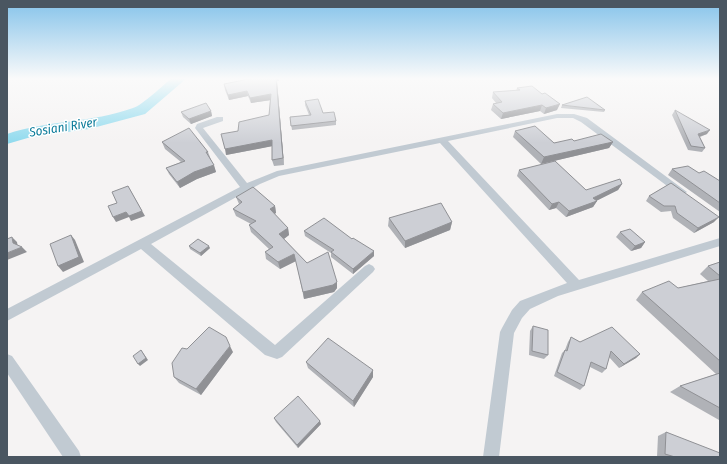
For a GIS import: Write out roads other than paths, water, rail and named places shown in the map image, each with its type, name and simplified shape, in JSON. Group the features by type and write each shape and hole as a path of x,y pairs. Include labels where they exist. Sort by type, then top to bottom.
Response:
{"street":[{"path":"7,315 246,188 277,174 557,116 574,116 584,120 688,196"},
{"path":"220,119 200,126 199,128 246,188"},
{"path":"442,140 576,286"},
{"path":"491,457 507,332 517,314 525,305 555,292 720,242"},
{"path":"142,243 270,350 277,352 369,269"},
{"path":"7,361 73,457"}],"waterway":[{"name":"Sosiani River","path":"7,139 28,132 89,124 140,111 154,100"}]}
